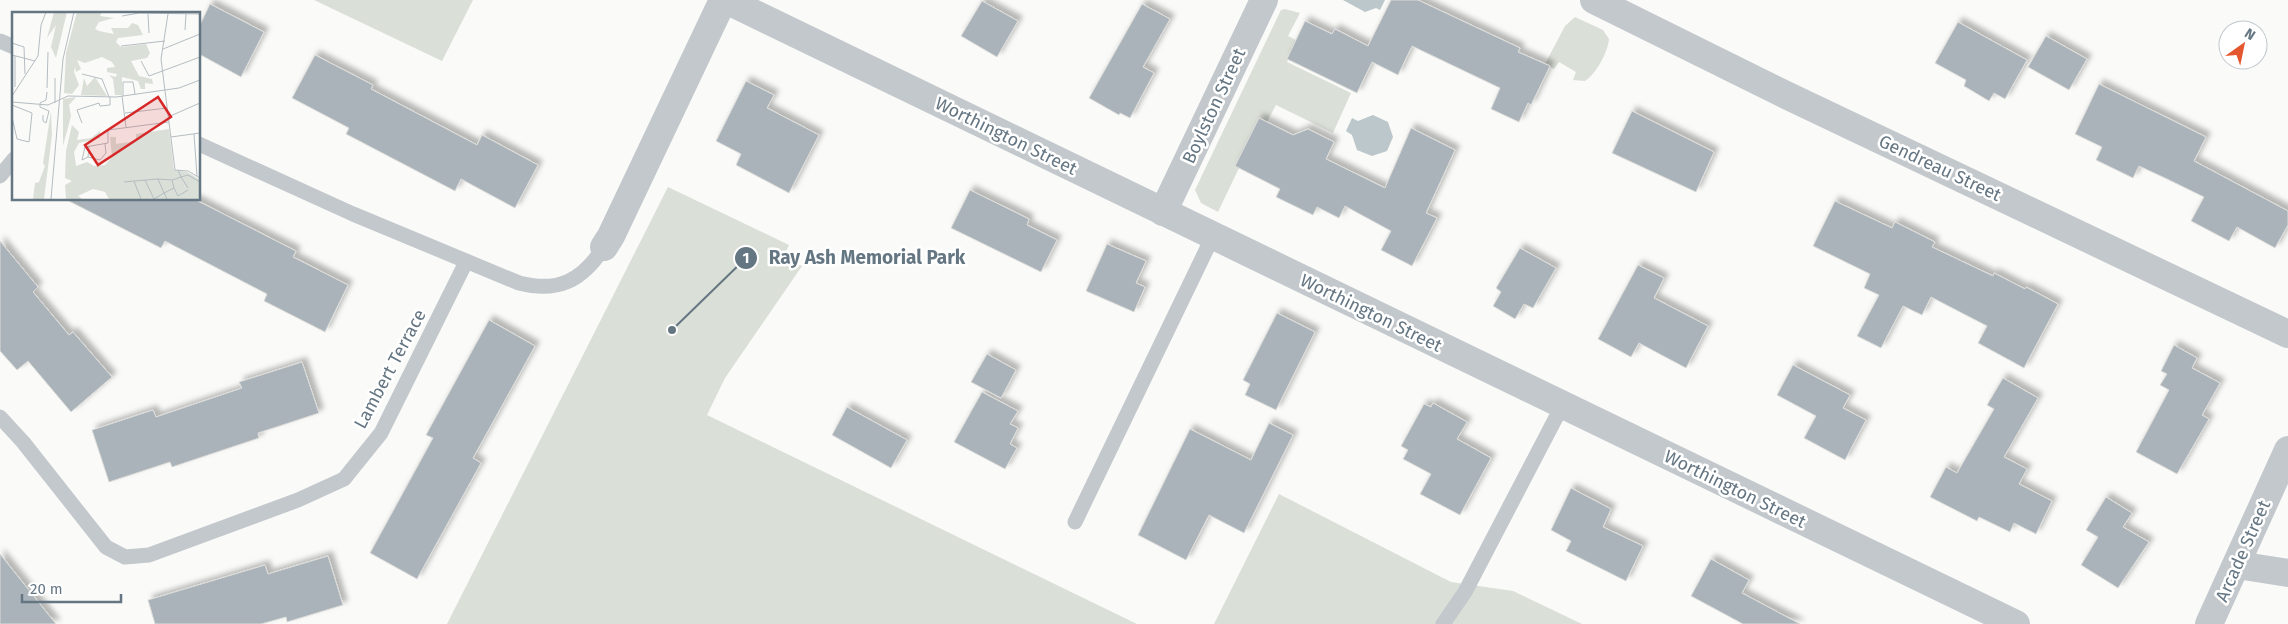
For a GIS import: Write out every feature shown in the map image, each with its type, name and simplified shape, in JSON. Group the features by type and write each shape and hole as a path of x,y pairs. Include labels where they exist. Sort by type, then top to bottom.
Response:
{"street":[{"name":"Worthington Street","path":"604,247 725,0 2016,624"},
{"name":"Boylston Street","path":"1163,212 1264,0"},
{"name":"Gendreau Street","path":"1594,0 1784,94 2288,334"},
{"name":"Arcade Street","path":"2209,624 2238,565 2288,450"},
{"path":"2238,565 2288,573"}],"lane":[{"path":"0,41 12,46"},
{"path":"200,144 353,214 466,262"},
{"path":"0,176 12,161"},
{"path":"1075,522 1213,236"},
{"name":"Worthington Street","path":"466,262 519,283 551,288 564,284 587,269 604,247"},
{"name":"Lambert Terrace","path":"0,417 23,442 106,547 125,557 149,555 298,500 344,479 381,433 466,262"},
{"path":"1443,624 1465,592 1562,406"}],"shaded area":[{"path":"314,0 473,0 442,61"},
{"path":"1343,0 1385,0 1380,10 1376,8 1365,12"},
{"path":"1285,9 1300,13 1288,36 1296,40 1287,62 1351,93 1333,133 1276,105 1267,122 1259,118 1235,166 1239,168 1218,212 1201,203 1195,190 1281,10"},
{"path":"1575,17 1603,30 1609,39 1601,62 1585,81 1573,80 1576,72 1559,62 1554,69 1545,64 1565,26"},
{"path":"1373,115 1388,122 1393,137 1387,151 1372,156 1357,150 1352,135 1346,131 1352,118 1358,121"},
{"path":"668,187 789,245 783,258 802,266 725,378 707,415 1137,624 447,624"},
{"path":"1279,494 1451,582 1513,591 1582,624 1214,624"}],"building":[{"path":"1391,0 1418,0 1520,48 1518,52 1550,66 1531,105 1528,103 1519,122 1491,109 1500,88 1412,46 1398,75 1372,62 1357,93 1287,59 1305,21 1332,34 1335,29 1368,46"},
{"path":"982,1 1018,21 997,57 961,36"},
{"path":"210,4 264,32 241,77 200,55 200,25"},
{"path":"1142,4 1170,19 1143,67 1154,73 1130,118 1120,113 1119,115 1089,98"},
{"path":"1958,22 2027,60 2005,99 1994,93 1989,101 1964,86 1966,80 1935,63"},
{"path":"2046,36 2087,59 2069,90 2028,67"},
{"path":"315,55 373,85 371,89 477,145 482,135 538,165 515,208 461,179 455,191 346,134 349,128 292,98"},
{"path":"746,81 774,95 767,108 819,135 789,193 736,165 741,154 716,141"},
{"path":"2099,84 2206,137 2194,161 2288,211 2288,225 2275,248 2237,227 2229,241 2191,221 2204,197 2139,166 2133,178 2096,160 2102,147 2075,134"},
{"path":"1632,111 1714,152 1696,192 1612,153"},
{"path":"1259,118 1293,135 1308,129 1334,142 1326,159 1385,188 1411,128 1455,150 1426,213 1437,218 1412,266 1381,250 1391,231 1345,206 1339,218 1317,207 1313,215 1276,197 1280,189 1235,166"},
{"path":"970,190 1029,219 1027,225 1057,240 1041,272 951,228"},
{"path":"67,200 196,200 296,251 293,257 348,285 325,332 264,301 267,294 165,241 161,248"},
{"path":"1835,201 1892,228 1895,222 1935,242 1932,247 1993,276 1994,273 2025,289 2026,287 2058,304 2024,368 1978,343 1987,326 1931,297 1922,315 1903,306 1881,348 1857,336 1879,295 1864,288 1870,274 1813,246"},
{"path":"0,241 38,287 33,292 69,335 73,332 112,377 71,412 28,361 17,370 0,351"},
{"path":"1107,244 1146,261 1136,283 1145,287 1134,312 1086,291"},
{"path":"1520,248 1556,268 1533,308 1524,304 1515,319 1493,306 1501,292 1496,288"},
{"path":"1638,265 1664,278 1654,298 1708,326 1686,368 1639,343 1631,357 1598,339"},
{"path":"1277,313 1315,332 1276,410 1245,395 1250,384 1243,380"},
{"path":"489,320 535,346 473,458 481,463 417,579 370,553 433,438 426,435"},
{"path":"2174,345 2197,358 2192,368 2220,383 2202,415 2209,419 2177,474 2136,452 2169,390 2160,385 2167,374 2161,371"},
{"path":"987,354 1016,370 1001,398 971,382"},
{"path":"302,362 319,413 258,433 259,438 172,467 170,462 109,482 92,430 153,410 156,417 242,388 239,382"},
{"path":"1793,365 1850,395 1843,408 1866,420 1845,460 1804,438 1816,416 1777,395"},
{"path":"2003,378 2038,398 2004,457 2027,469 2019,484 2052,501 2036,534 2014,523 2010,532 1979,517 1977,521 1930,497 1946,467 1957,473 1994,409 1987,405"},
{"path":"982,392 1018,411 1010,424 1018,428 1010,444 1017,448 1005,469 954,442"},
{"path":"1433,403 1467,422 1457,439 1491,458 1460,515 1420,494 1431,474 1403,459 1408,450 1401,446 1424,404 1431,407"},
{"path":"847,407 907,440 891,468 832,435"},
{"path":"1269,423 1293,435 1244,533 1209,515 1186,560 1138,535 1190,429 1251,460"},
{"path":"1571,488 1611,509 1603,527 1643,546 1626,581 1566,551 1571,541 1551,530"},
{"path":"2106,497 2132,513 2123,527 2149,542 2118,588 2081,565 2098,537 2086,530"},
{"path":"0,554 56,624 0,624"},
{"path":"328,556 343,605 287,622 286,617 261,624 155,624 148,600 265,565 268,574"},
{"path":"1711,559 1749,580 1742,593 1800,624 1743,624 1691,596"}],"place":[{"name":"Ray Ash Memorial Park","path":"672,330"}]}
